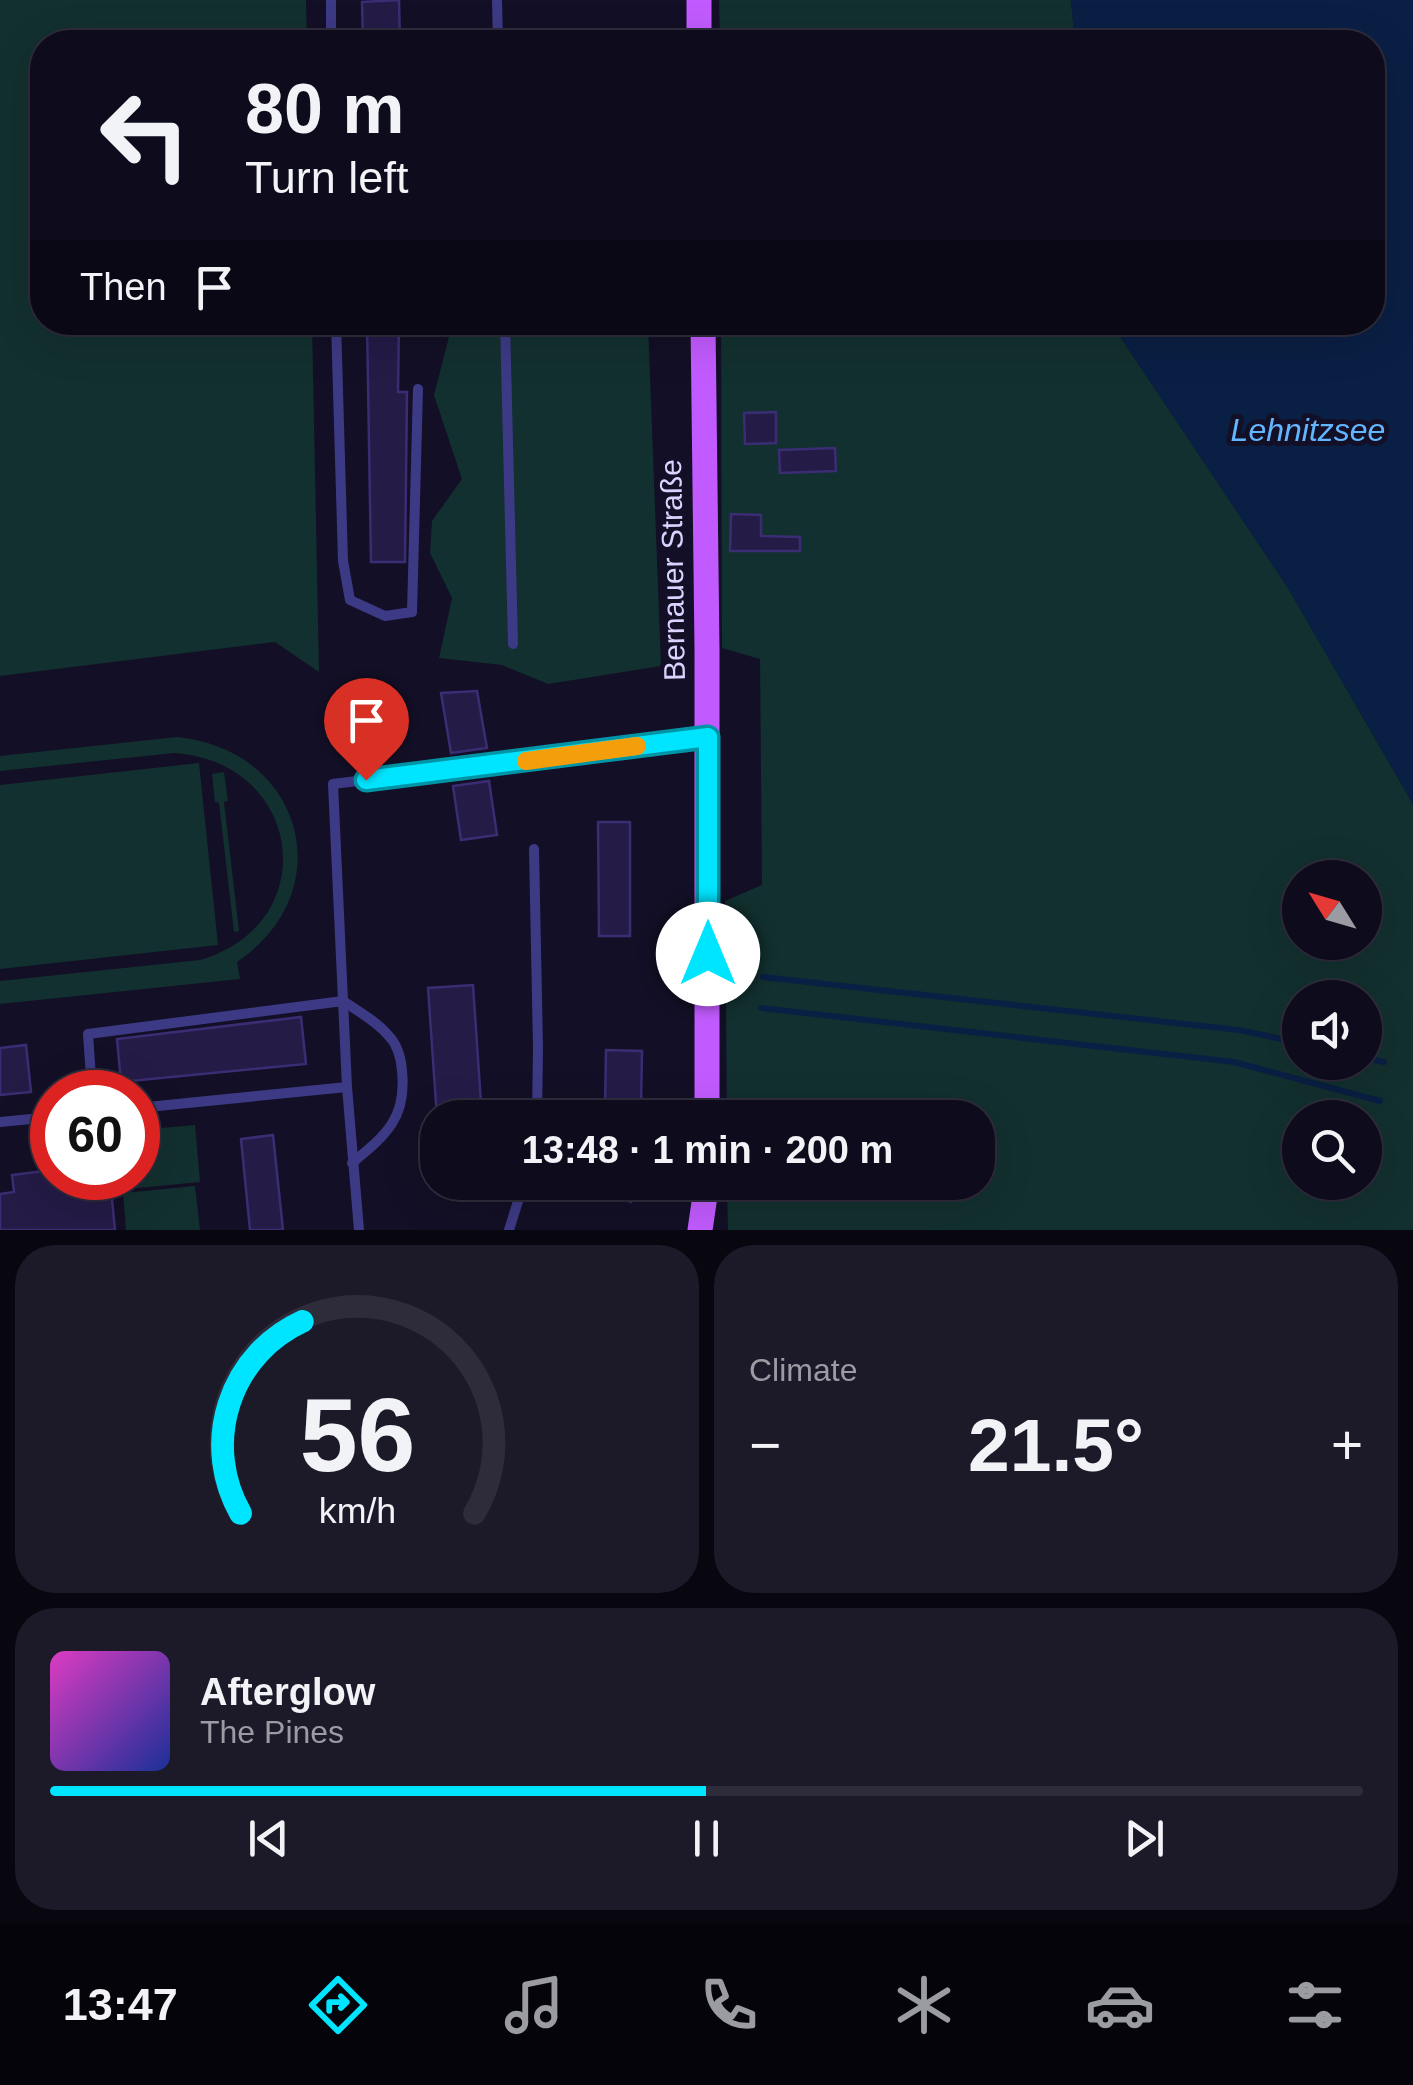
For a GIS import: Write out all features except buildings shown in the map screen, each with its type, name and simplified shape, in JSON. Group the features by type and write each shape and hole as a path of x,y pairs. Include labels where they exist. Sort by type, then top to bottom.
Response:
{"main road":[{"path":"699,0 699,30"},
{"name":"Bernauer Straße","path":"703,335 708,1100"},
{"path":"700,1230 704,1200"}],"lane":[{"path":"331,30 332,0"},
{"path":"498,0 498,30"},
{"path":"336,335 343,560 350,600 385,616 412,612 418,389"},
{"path":"505,335 512,644"},
{"path":"359,1230 352,1163 333,784 708,737"},
{"path":"534,849 537,1100"},
{"path":"90,1070 88,1034 343,1001 389,1035 401,1056 404,1092 398,1116 380,1140 352,1163"},
{"path":"160,1106 348,1087"},
{"path":"0,1122 30,1119"},
{"path":"509,1230 518,1200"}],"green space":[{"path":"0,0 306,0 307,30 30,30 30,335 312,335 319,672 275,642 0,676"},
{"path":"719,0 1071,0 1074,30 720,30"},
{"path":"449,335 648,335 661,666 548,684 502,665 439,658 452,598 430,553 432,521 462,479 434,395"},
{"path":"721,335 1119,335 1288,588 1413,804 1413,1230 728,1230 727,1200 995,1200 995,1100 727,1100 725,901 762,885 760,659 722,648"},
{"path":"177,737 220,747 254,767 279,794 294,827 298,862 290,898 270,932 237,962 240,979 0,1004 0,981 200,960 240,941 267,914 281,881 282,846 272,813 250,784 218,763 174,753 0,771 0,756"},
{"path":"199,763 218,945 0,969 0,785"},
{"path":"224,772 239,931 234,932 212,774"},
{"path":"195,1125 200,1182 160,1186 160,1128"},
{"path":"195,1186 200,1230 126,1230 124,1200 160,1200 160,1189"}],"water":[{"name":"Lehnitzsee","path":"1071,0 1413,0 1413,804 1288,588 1119,335 1385,335 1385,30 1074,30"}],"waterway":[{"path":"763,977 1239,1030 1282,1039"},
{"path":"761,1008 1234,1062 1376,1100"}],"slow traffic":[{"path":"526,761 637,746"}],"route":[{"path":"366,780 708,737 708,954"}]}
